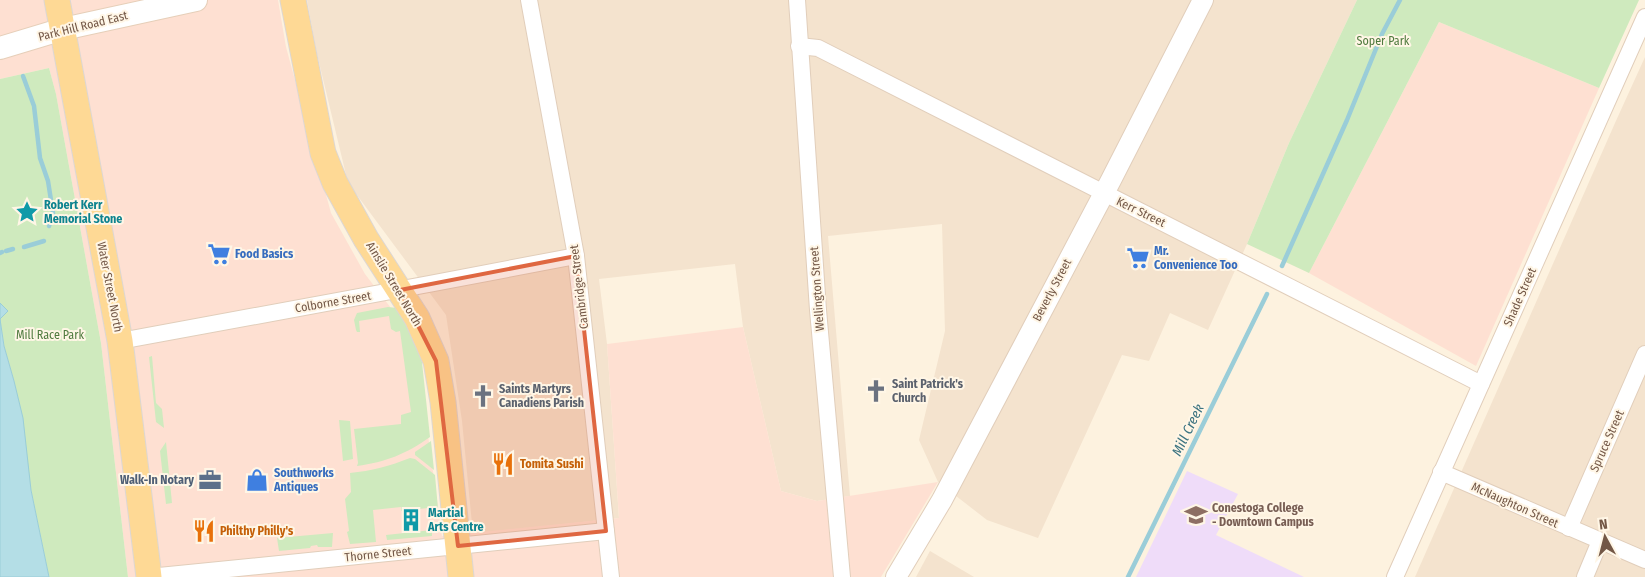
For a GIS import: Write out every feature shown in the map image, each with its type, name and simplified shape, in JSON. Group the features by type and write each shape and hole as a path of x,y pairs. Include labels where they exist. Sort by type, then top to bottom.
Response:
{"main road":[{"name":"Water Street North","path":"57,0 120,341 149,577"},
{"name":"Park Hill Road East","path":"0,48 63,29 196,0"},
{"name":"Ainslie Street North","path":"293,0 324,154 335,183 366,238 417,318 436,361 443,402 461,577"}],"street":[{"name":"Cambridge Street","path":"528,0 576,256 611,577"},
{"name":"Wellington Street","path":"797,0 818,310 842,577"},
{"name":"Beverly Street","path":"896,577 942,500 1202,0"},
{"name":"Shade Street","path":"1395,577 1645,17"},
{"name":"Kerr Street","path":"800,46 818,48 1481,384"},
{"name":"Colborne Street","path":"120,341 576,256"},
{"name":"Spruce Street","path":"1569,528 1645,354"},
{"name":"McNaughton Street","path":"1441,472 1645,560"},
{"name":"Thorne Street","path":"149,577 606,531"},
{"path":"1585,577 1600,542"}],"highlighted area":[{"path":"576,256 606,531 458,546 436,361 400,290"}],"shaded area":[{"path":"0,0 278,0 286,47 331,213 365,274 410,333 427,428 442,536 619,518 607,344 743,327 781,491 817,501 938,482 881,577 128,577 101,343 56,94 49,68 0,79"},
{"path":"307,0 1357,0 1289,143 1247,244 1208,330 1170,313 1149,361 1122,355 1038,538 987,520 938,482 919,440 945,331 942,224 828,236 850,496 817,501 781,491 743,327 735,264 599,279 607,344 619,518 473,534 462,421 446,315 348,183 317,54"},
{"path":"1439,22 1599,88 1476,366 1309,273"},
{"path":"1645,57 1645,577 1415,577 1615,123"},
{"name":"Conestoga College - Downtown Campus","path":"1187,471 1238,494 1216,535 1304,577 1136,577"},
{"path":"930,551 974,577 916,577"}],"green space":[{"name":"Soper Park","path":"1357,0 1639,0 1599,88 1439,22 1309,273 1247,244 1289,143"},
{"name":"Mill Race Park","path":"49,68 56,94 101,343 128,577 49,577 31,490 14,381 4,346 0,319 7,311 0,303 0,79"},
{"path":"388,307 397,308 421,353 430,437 413,448 395,456 357,466 354,429 401,424 401,415 411,412 400,331 396,332 391,329 389,316 359,321 360,332 356,330 354,320 357,313"},
{"path":"152,356 156,403 162,409 164,428 156,422 149,357"},
{"path":"339,420 350,421 353,459 343,461"},
{"path":"431,441 434,470 415,455 415,452"},
{"path":"166,442 172,503 166,504 160,451"},
{"path":"410,458 415,459 435,475 438,509 437,507 401,511 401,507 373,510 376,542 350,544 347,532 349,531 345,499 351,492 350,473 380,468"},
{"path":"432,530 432,536 387,540 386,535"},
{"path":"333,533 332,547 318,547 317,545 310,548 279,551 277,538"}],"water":[{"path":"0,303 8,311 0,319"},
{"path":"0,319 4,346 23,418 31,490 49,577 0,577"}],"waterway":[{"name":"Mill Creek","path":"1282,266 1347,120 1382,34 1400,0"},
{"path":"23,76 34,106 40,158 48,181 53,213 49,226"},
{"path":"24,247 44,241"},
{"path":"6,251 13,249"},
{"name":"Mill Creek","path":"1128,577 1267,294"}],"place":[{"name":"Robert Kerr Memorial Stone","path":"27,212"},
{"name":"Food Basics","path":"219,254"},
{"name":"Mr. Convenience Too","path":"1138,258"},
{"name":"Saint Patrick's Church","path":"876,391"},
{"name":"Saints Martyrs Canadiens Parish","path":"483,396"},
{"name":"Tomita Sushi","path":"503,464"},
{"name":"Walk-In Notary","path":"210,480"},
{"name":"Southworks Antiques","path":"257,480"},
{"name":"Conestoga College - Downtown Campus","path":"1196,515"},
{"name":"Martial Arts Centre","path":"411,520"},
{"name":"Philthy Philly's","path":"204,531"}]}
